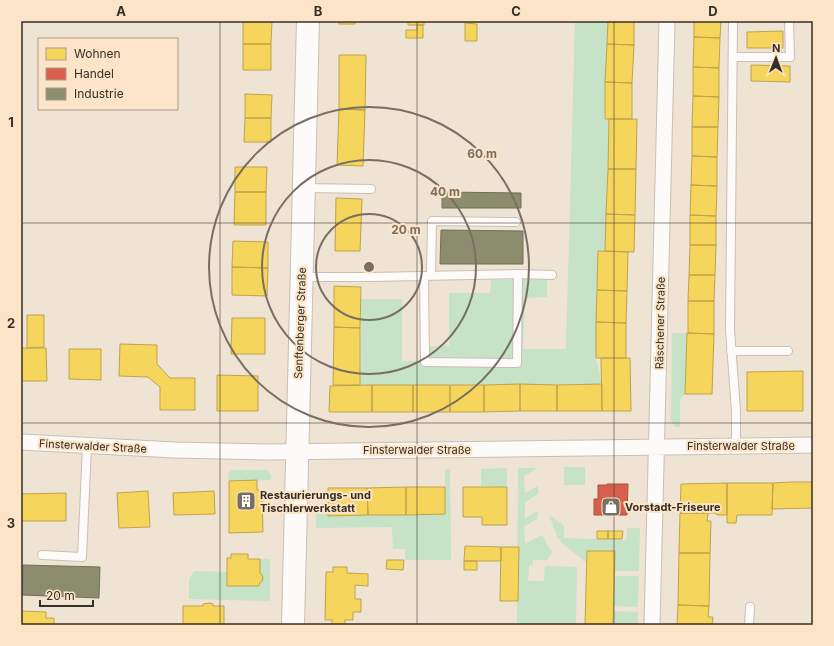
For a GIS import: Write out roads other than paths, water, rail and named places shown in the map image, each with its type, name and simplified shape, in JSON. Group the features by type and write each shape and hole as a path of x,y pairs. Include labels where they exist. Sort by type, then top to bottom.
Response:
{"street":[{"name":"Senftenberger Straße","path":"293,625 308,21"},
{"name":"Räschener Straße","path":"652,625 667,21"},
{"name":"Finsterwalder Straße","path":"21,442 175,450 266,452 298,450 813,445"}],"lane":[{"path":"733,21 734,57 731,351 736,411 736,446"},
{"path":"734,57 790,57 789,21"},
{"path":"304,188 371,189"},
{"path":"516,222 432,222 427,276 426,362 517,363 518,274"},
{"path":"301,276 552,275"},
{"path":"731,351 788,351"},
{"path":"42,555 82,557 87,446"},
{"path":"749,625 750,607"}],"place":[{"name":"Restaurierungs- und Tischlerwerkstatt","path":"246,501"},
{"name":"Vorstadt-Friseure","path":"611,507"}]}
